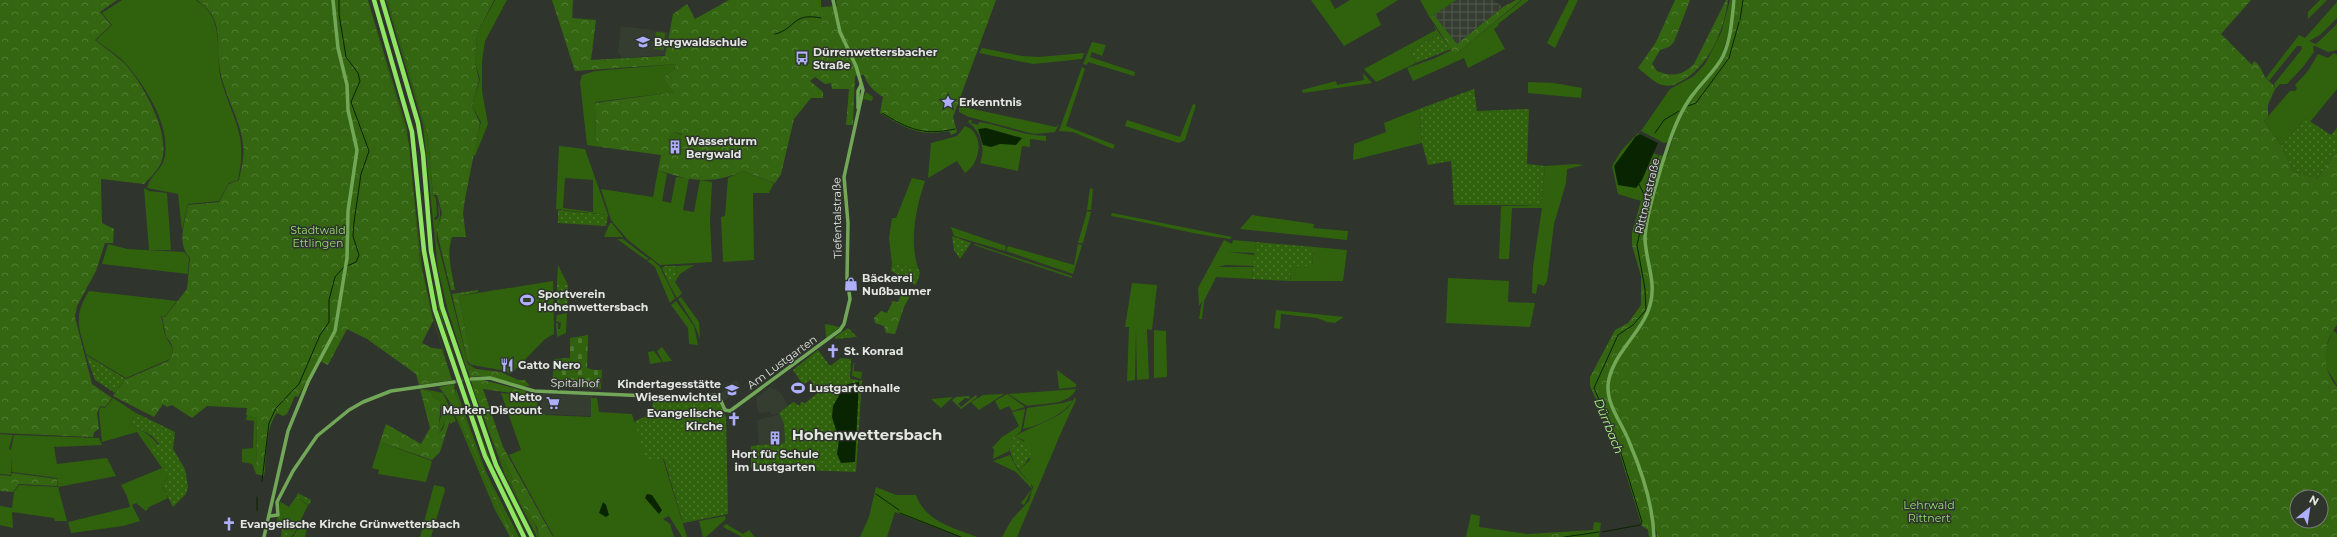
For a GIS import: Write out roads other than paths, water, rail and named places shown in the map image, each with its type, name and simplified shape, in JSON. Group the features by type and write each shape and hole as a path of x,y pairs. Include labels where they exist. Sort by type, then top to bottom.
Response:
{"highway":[{"path":"374,0 412,132 424,251 435,310 485,456 524,537"},
{"path":"382,0 418,123 423,154 431,251 442,307 496,465 532,537"}],"street":[{"path":"264,537 270,516 286,437 297,407 335,331 345,272 348,211 357,150 348,110 347,85 338,48 333,0"},
{"name":"Tiefentalstraße","path":"832,0 840,32 856,66 861,85 858,91 858,113 844,177 848,223 846,278 850,299 844,324"},
{"name":"Rittnertstraße","path":"1654,537 1652,514 1638,465 1630,443 1609,400 1609,380 1614,365 1644,320 1651,304 1652,281 1646,232 1668,146 1689,100 1715,68 1725,51 1731,27 1734,0"},
{"name":"Am Lustgarten","path":"728,411 840,330 844,324"},
{"name":"Spitalhof","path":"471,379 490,378 534,391 695,398 715,396 720,399 728,411"},
{"path":"270,516 278,515 278,499 292,473 315,438 349,410 363,402 395,390 454,382"}],"waterway":[{"path":"339,0 339,14 346,57 358,73 360,81 351,102 369,151 361,174 354,222 353,236 359,255 356,262 347,266"},
{"name":"Dürrbach","path":"1740,20 1743,0"},
{"path":"775,34 787,29 799,19 805,17 821,18"},
{"name":"Dürrbach","path":"1688,106 1696,103 1729,58 1739,22"},
{"name":"Dürrbach","path":"1655,133 1664,120 1679,111"},
{"path":"882,113 916,130 933,132 955,129"},
{"name":"Dürrbach","path":"1602,532 1640,525 1642,522 1620,450 1594,388 1618,335 1633,325 1646,310 1645,289 1637,245 1647,201 1639,184"},
{"path":"262,481 269,423 276,408 299,384 320,335 329,322 329,300 335,277 344,267"},
{"path":"876,494 899,510"},
{"path":"257,497 257,511"},
{"path":"900,513 961,537"},
{"name":"Dürrbach","path":"1564,537 1599,532"}],"tunnel":[{"path":"454,382 468,379"}],"place":[{"name":"Bergwaldschule","path":"643,42"},
{"name":"Dürrenwettersbacher Straße","path":"802,58"},
{"name":"Erkenntnis","path":"948,102"},
{"name":"Wasserturm Bergwald","path":"675,147"},
{"name":"Bäckerei Nußbaumer","path":"851,284"},
{"name":"Sportverein Hohenwettersbach","path":"527,300"},
{"name":"St. Konrad","path":"833,351"},
{"name":"Gatto Nero","path":"507,365"},
{"name":"Lustgartenhalle","path":"798,388"},
{"name":"Kindertagesstätte Wiesenwichtel","path":"732,390"},
{"name":"Netto Marken-Discount","path":"553,403"},
{"name":"Evangelische Kirche","path":"734,419"},
{"name":"Hort für Schule im Lustgarten","path":"775,438"},
{"name":"Evangelische Kirche Grünwettersbach","path":"229,524"}],"district":[{"name":"Hohenwettersbach","path":"867,434"}],"park label":[{"name":"Stadtwald Ettlingen","path":"318,236"},
{"name":"Lehrwald Rittnert","path":"1929,511"}]}
